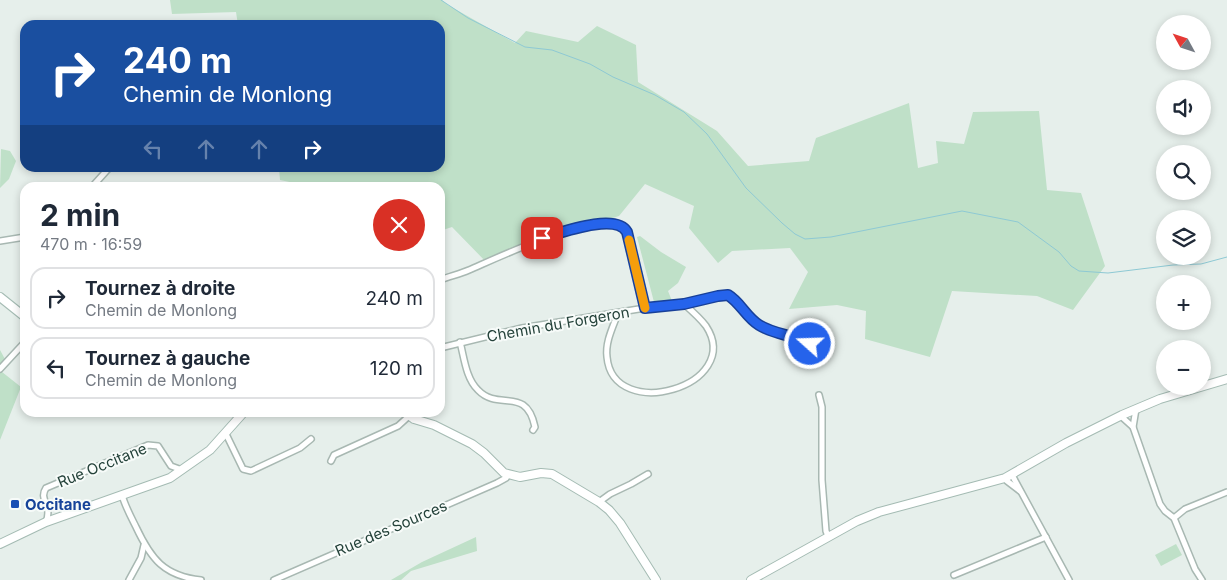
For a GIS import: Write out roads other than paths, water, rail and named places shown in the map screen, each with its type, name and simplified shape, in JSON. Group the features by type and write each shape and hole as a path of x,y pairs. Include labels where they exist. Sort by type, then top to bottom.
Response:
{"street":[{"path":"96,182 105,172"},
{"path":"445,278 466,272 542,238 587,226 615,223 625,228 627,232 645,308"},
{"path":"0,241 20,238"},
{"name":"Chemin du Forgeron","path":"445,346 522,328 645,308 684,304 728,295 759,325 810,344"},
{"path":"0,297 20,313"},
{"path":"618,313 608,340 606,356 612,374 622,384 636,391 660,393 676,390 690,383 702,373 711,359 712,344 710,335 705,326 684,304"},
{"path":"460,342 474,386 479,392 492,399 514,401 526,407 531,412 535,426 533,430"},
{"path":"0,369 20,347"},
{"path":"751,580 857,521 880,512 1009,477 1066,443 1122,415 1177,394 1227,380"},
{"path":"819,395 822,407 822,480 828,536"},
{"path":"1133,427 1136,409"},
{"path":"1122,415 1133,427 1160,504 1174,518 1195,569 1202,580"},
{"path":"0,544 46,522 170,478 210,450 240,417"},
{"path":"332,460 334,456 398,426 405,417"},
{"path":"411,417 434,425 472,444 508,475 520,477 541,473 552,474 599,502 620,523 656,580"},
{"path":"226,434 243,469 246,471 300,448 310,439"},
{"name":"Rue Occitane","path":"46,522 49,510 43,496 46,488 148,445 158,446 171,466"},
{"path":"170,478 171,466 182,471"},
{"path":"599,502 648,474"},
{"name":"Rue des Sources","path":"274,580 497,483 508,475"},
{"path":"1009,477 1020,491 1069,580"},
{"path":"1174,518 1185,509 1227,492"},
{"path":"122,495 144,545 151,556 168,571 180,576 201,580"},
{"path":"49,510 59,517"},
{"path":"954,575 1046,537"},
{"path":"129,580 141,558 144,545"},
{"path":"141,558 151,556"}],"waterway":[{"path":"441,0 468,18 525,47 552,50 590,64 613,77 655,95 684,112 707,134 746,188 782,223 795,234 805,239 831,237 962,211 1018,222 1059,252 1071,266 1079,271 1108,273 1173,265 1201,264 1227,257"}],"place":[{"name":"Occitane","path":"15,504"}]}
